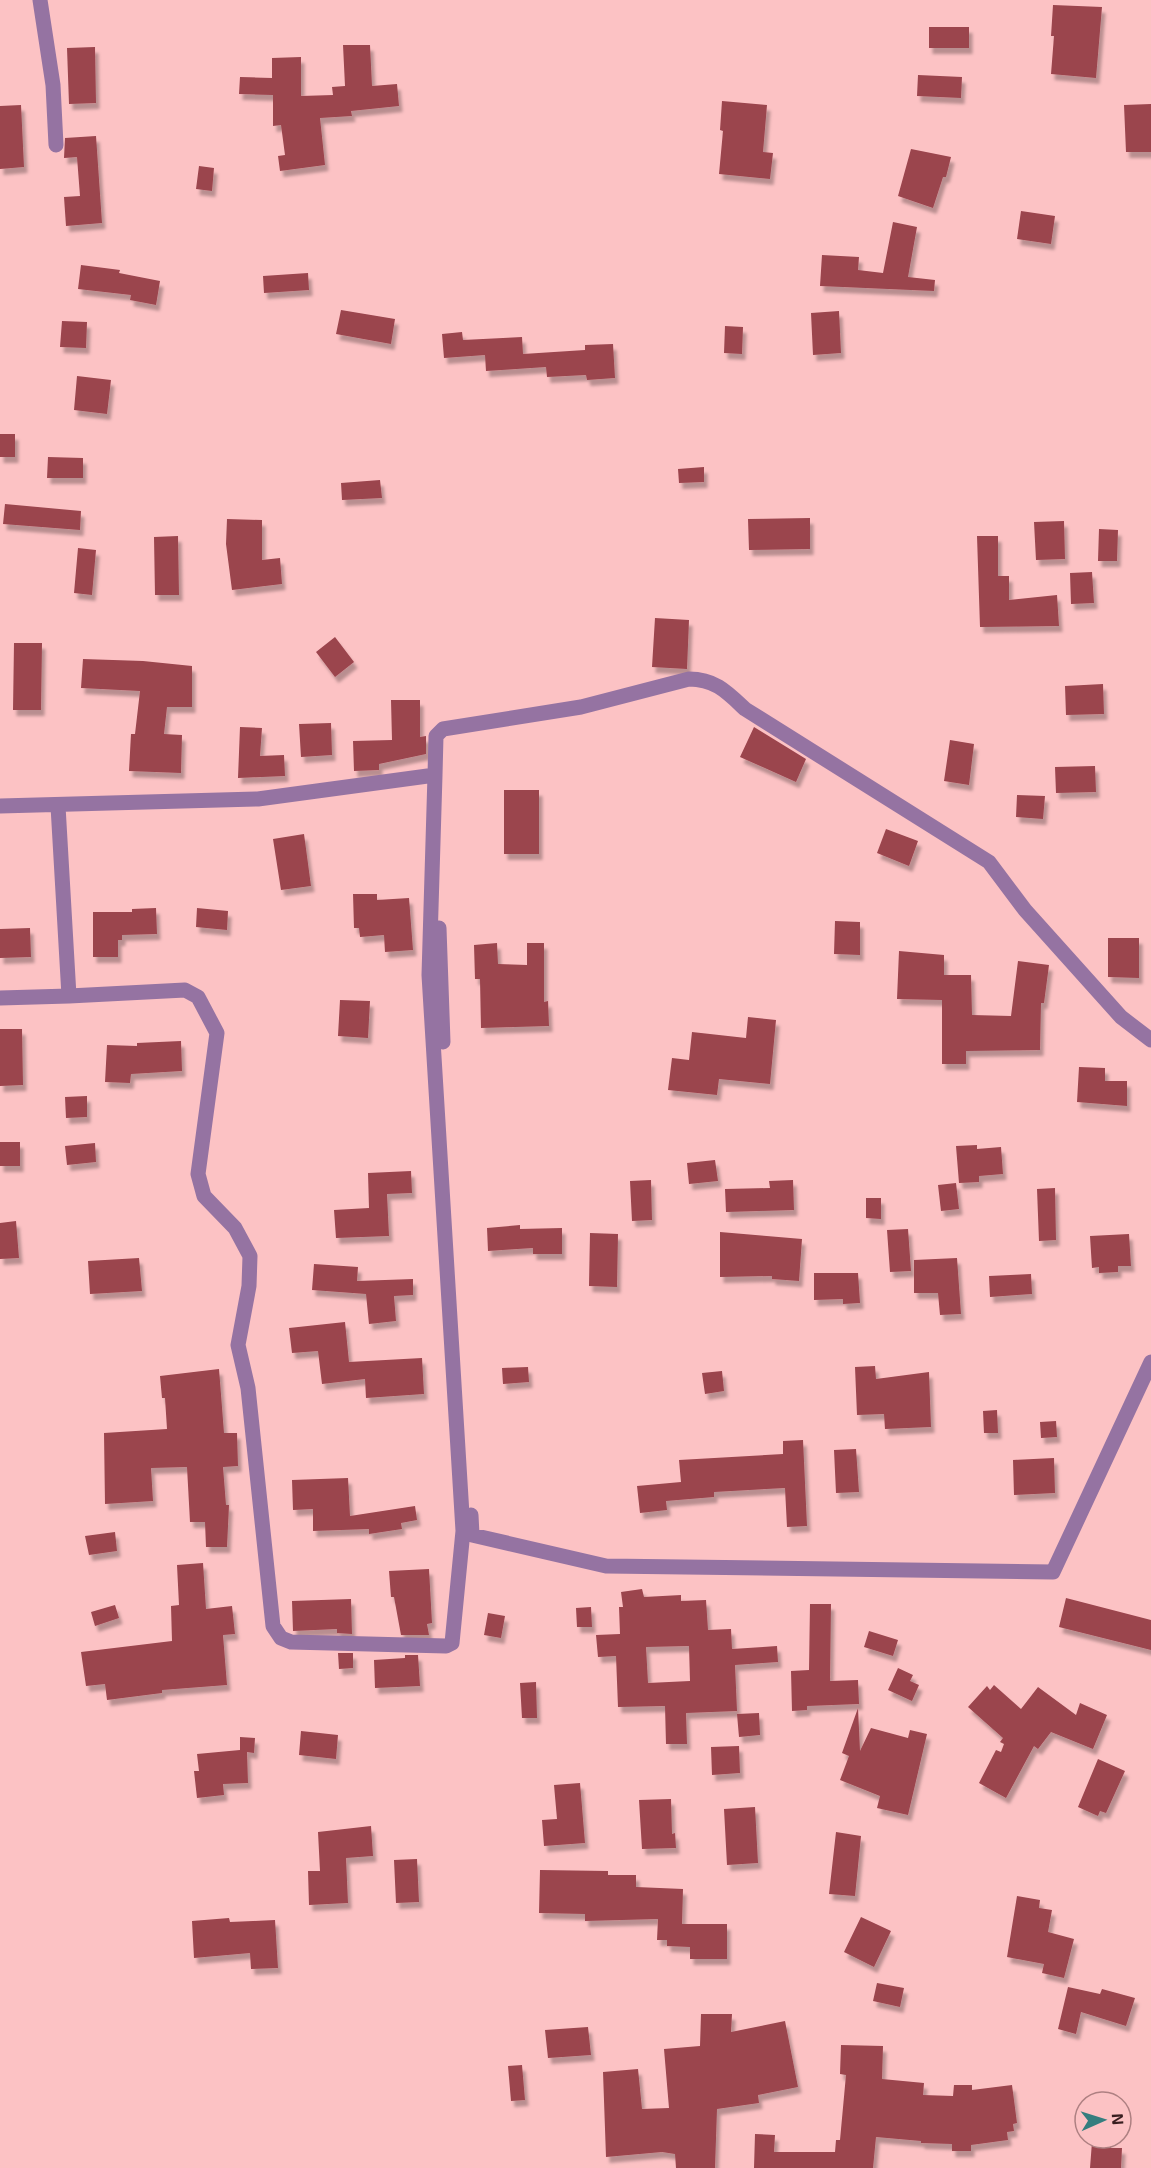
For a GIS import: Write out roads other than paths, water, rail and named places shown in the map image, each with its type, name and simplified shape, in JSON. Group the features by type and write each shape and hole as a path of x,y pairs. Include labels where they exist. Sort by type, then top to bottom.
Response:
{"street":[{"path":"40,0 53,85 56,145"},
{"path":"0,998 185,990 198,997 217,1033 198,1173 204,1196 235,1228 250,1256 249,1286 237,1345 248,1388 273,1626 281,1638 291,1642 446,1646 452,1643 463,1531 429,975 436,736 443,729 581,707 689,679 711,682 745,709 989,862 1025,910 1121,1017 1151,1040"},
{"path":"0,806 258,799 435,775"},
{"path":"435,775 442,1030 472,1535 606,1566 1053,1572 1151,1362"},
{"path":"58,806 69,996"}]}
